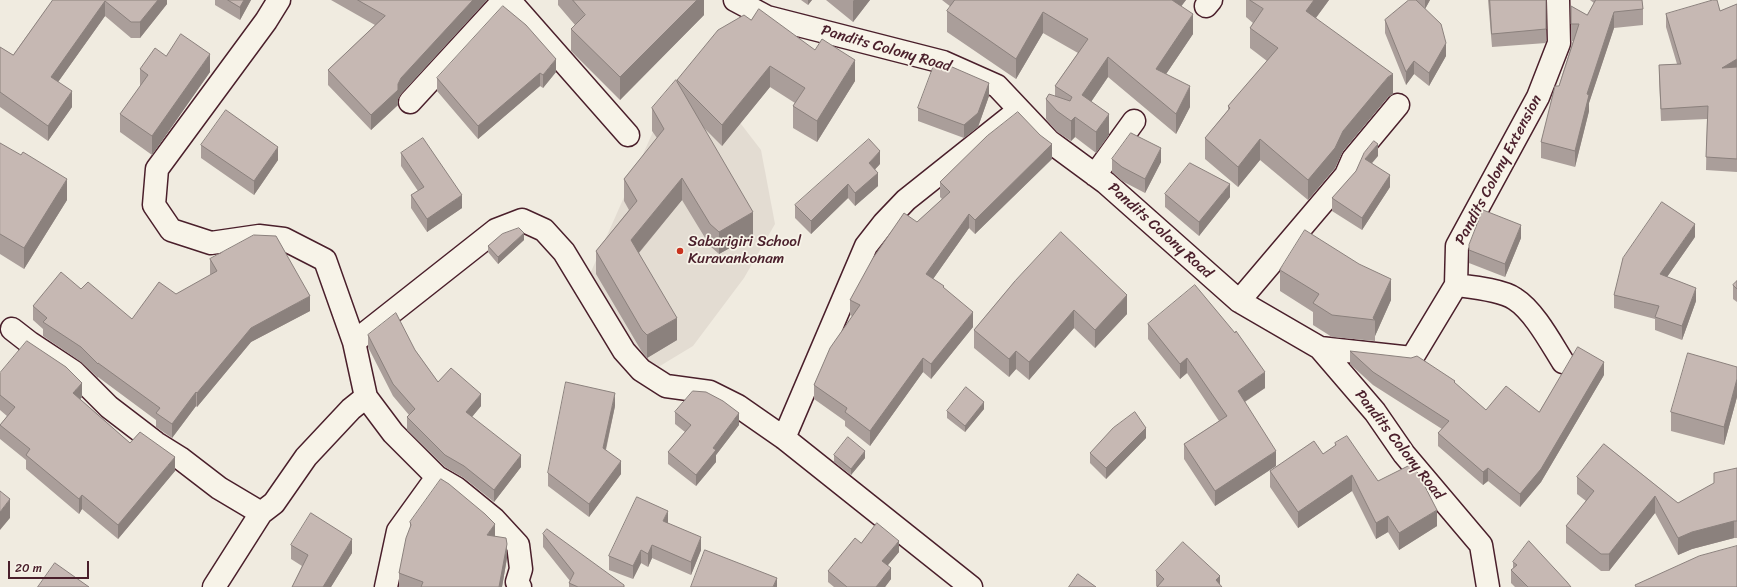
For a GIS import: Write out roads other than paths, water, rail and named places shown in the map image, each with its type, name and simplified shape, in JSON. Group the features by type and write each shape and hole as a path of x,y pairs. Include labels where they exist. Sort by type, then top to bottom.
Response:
{"street":[{"path":"279,0 266,21 157,169 154,205 171,230 211,243 259,236 284,239 325,260 354,342 366,397 393,433 437,477 456,488 494,519 518,545 521,569 517,582 520,587"},
{"path":"410,102 504,0"},
{"path":"509,0 628,135"},
{"name":"Pandits Colony Road","path":"735,0 768,17 943,62 997,86 1049,141 1096,175 1239,301 1320,348 1375,412 1404,454 1481,545 1488,587"},
{"name":"Pandits Colony Extension","path":"1320,348 1412,358 1456,285 1457,246 1538,97 1559,42 1558,0"},
{"path":"1239,301 1346,175 1353,159 1398,105"},
{"path":"784,438 866,246 884,223 906,200 1019,110"},
{"path":"1096,175 1134,121"},
{"path":"354,342 496,230 522,220 544,230 564,252 624,350 641,370 666,386 710,392 738,406 784,438 972,587"},
{"path":"1456,285 1482,288 1515,298 1537,321 1563,362"},
{"path":"12,329 30,343 74,372 109,407 156,443 180,458 220,488 261,513"},
{"path":"214,587 261,513 274,503 306,457 351,409 366,397"},
{"path":"386,587 398,531 437,477"}],"place":[{"name":"Sabarigiri School Kuravankonam","path":"680,251"}]}
